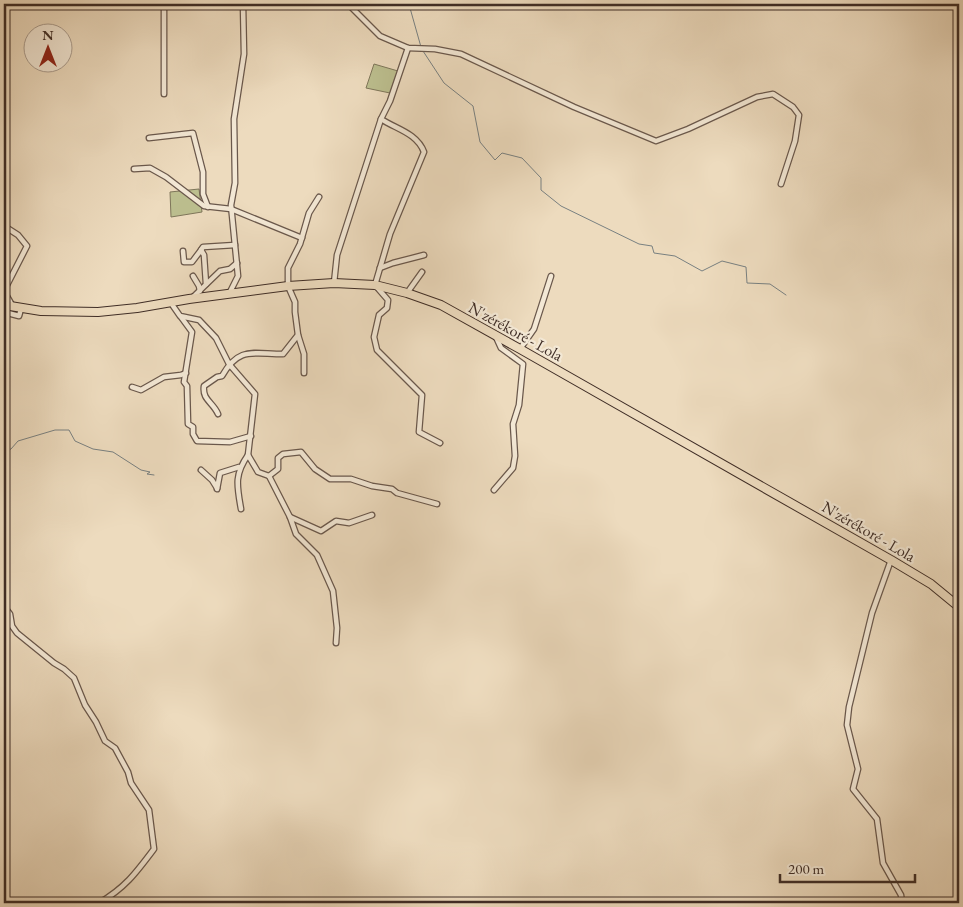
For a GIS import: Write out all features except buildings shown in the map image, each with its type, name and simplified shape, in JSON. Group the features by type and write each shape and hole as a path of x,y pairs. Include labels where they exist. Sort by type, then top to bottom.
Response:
{"highway":[{"name":"N'zérékoré - Lola","path":"4,305 17,308 66,312 98,312 288,286 334,283 375,285 407,292 441,305 891,560 931,584 959,606"}],"street":[{"path":"4,6 11,4"},
{"path":"164,4 164,94"},
{"path":"228,295 238,276 232,209 235,183 234,119 244,54 243,4"},
{"path":"348,4 380,36 408,48 435,49 461,54 574,108 656,140 688,129 757,97 774,94 793,107 799,115 795,141 782,184"},
{"path":"334,283 337,255 381,119 390,101 408,48"},
{"path":"381,119 412,135 421,144 424,152 390,234 375,285 388,300 387,308 379,315 374,337 377,350 422,395 419,432 440,443"},
{"path":"149,138 193,133 203,172 203,194 208,207"},
{"path":"134,169 150,168 166,177 204,206 232,209 302,238"},
{"path":"304,373 304,354 298,335 295,302 288,286 288,268 302,238 309,213 319,197"},
{"path":"4,226 18,235 27,246 4,291 17,308 19,316 4,312"},
{"path":"183,251 184,262 192,262 203,247 235,245"},
{"path":"201,250 204,255 206,284"},
{"path":"380,268 393,262 424,255"},
{"path":"189,299 220,272 230,269 237,263"},
{"path":"407,292 422,272"},
{"path":"193,276 200,291"},
{"path":"520,349 534,329 551,276"},
{"path":"171,303 192,332 184,382 187,386 188,424 193,426 193,434 197,441 230,442 251,436"},
{"path":"180,316 199,320 216,338 229,364 255,394 248,455 240,467 237,484 241,509"},
{"path":"218,414 203,394 204,386 216,377 222,376 229,364 242,354 283,354 298,335"},
{"path":"494,490 513,468 515,456 514,424 519,405 523,364 501,348 496,336"},
{"path":"132,387 141,390 164,377 186,373"},
{"path":"269,476 278,469 278,458 283,454 301,452 315,469 330,478 351,478 372,486 392,489 397,493 437,504"},
{"path":"248,455 258,472 269,476 290,517 296,534 316,555 333,591 337,628 336,643"},
{"path":"201,470 212,480 217,489 220,473 240,467"},
{"path":"290,517 321,531 336,521 349,523 372,515"},
{"path":"891,560 872,614 849,707 847,725 858,769 853,789 877,819 883,863 901,895 902,903"},
{"path":"4,606 10,614 12,626 16,633 74,678 85,705 105,741 115,748 128,772 131,784 149,810 154,849 132,880 119,891 99,903"}],"green space":[{"path":"374,64 398,71 390,93 366,88"},
{"path":"199,189 202,212 171,217 170,192"}],"waterway":[{"path":"406,4 410,8 421,47"},
{"path":"423,51 444,83 473,106 480,142 495,160 502,153 522,158 541,178 541,190 561,206 639,244 652,246 654,253 675,256 702,271 722,261 746,267 747,283 770,284 786,295"},
{"path":"4,452 11,449 18,441 55,430 69,430 75,441 93,449 113,452 141,470 150,472 147,474 154,475"}]}
